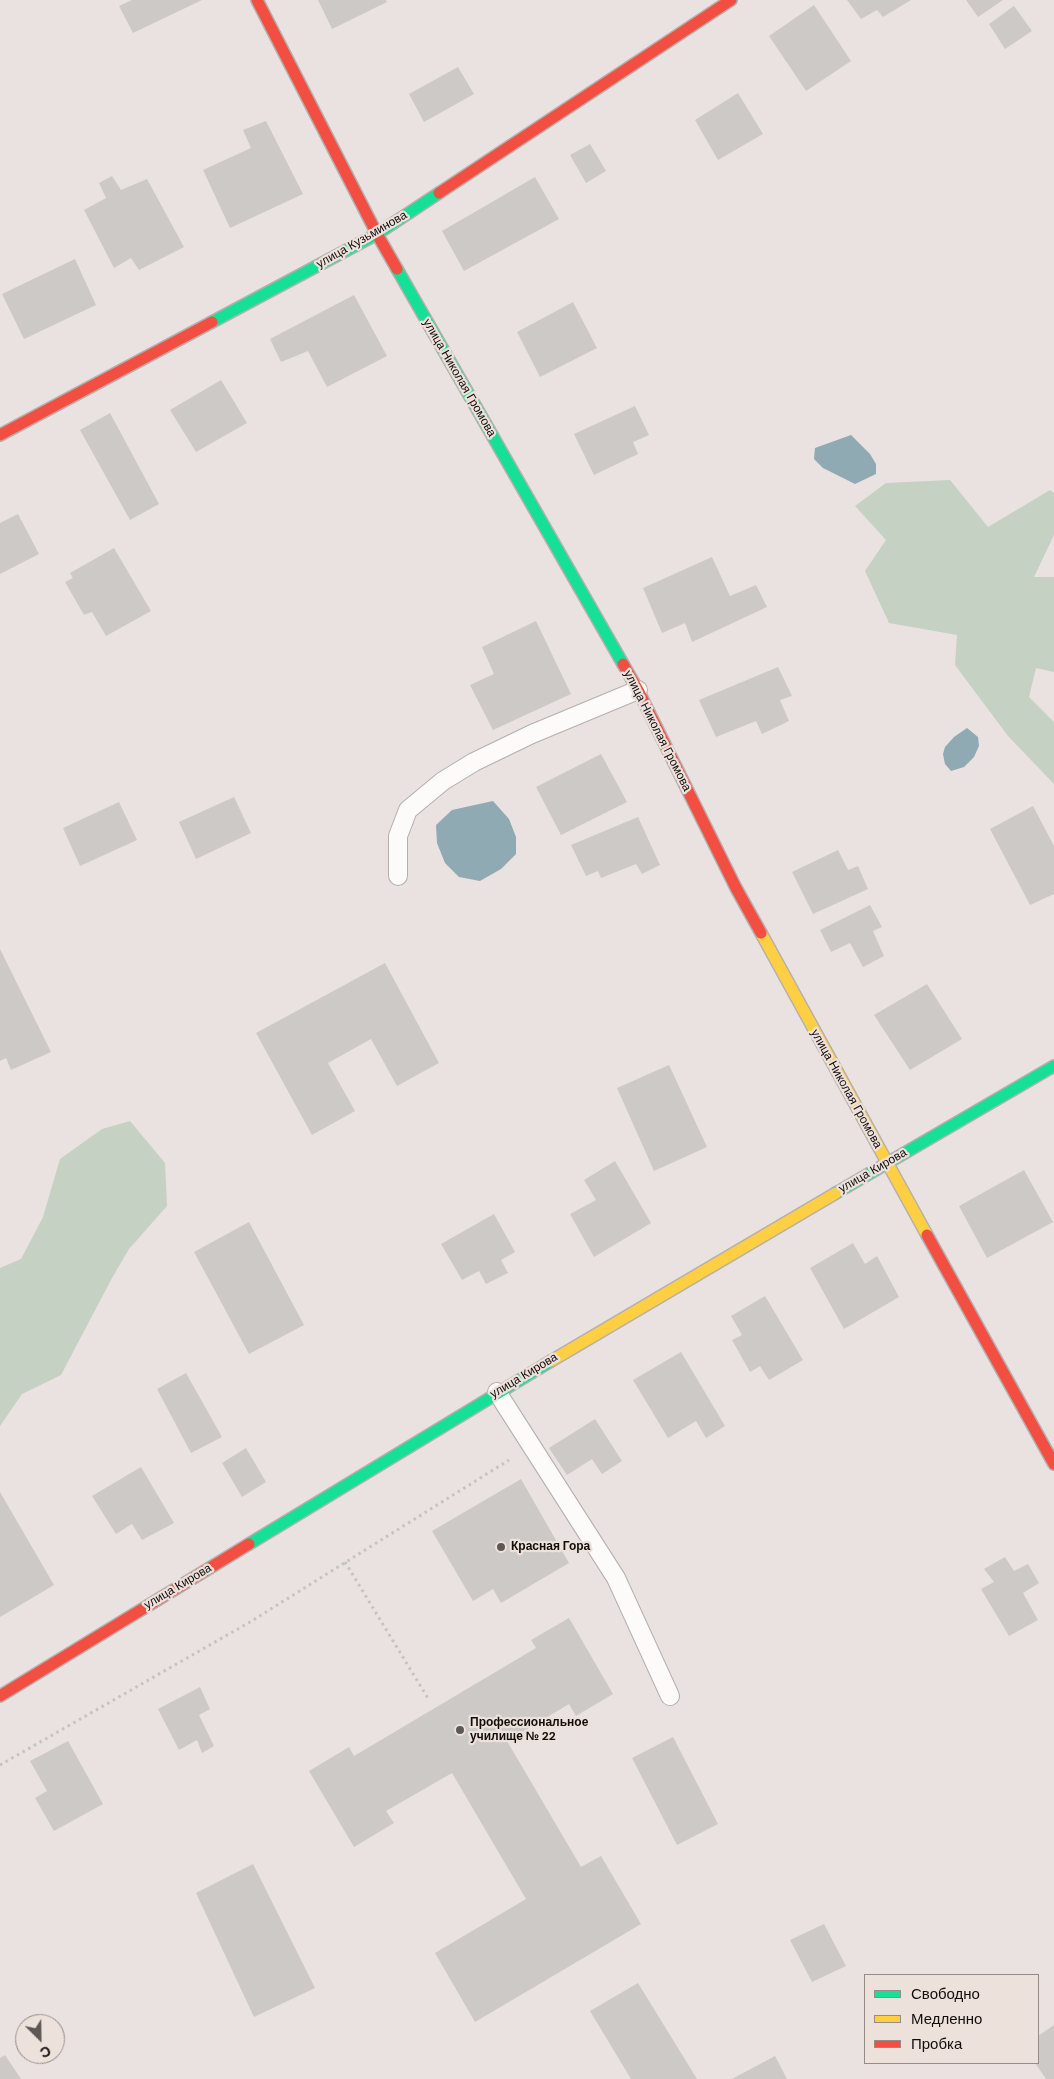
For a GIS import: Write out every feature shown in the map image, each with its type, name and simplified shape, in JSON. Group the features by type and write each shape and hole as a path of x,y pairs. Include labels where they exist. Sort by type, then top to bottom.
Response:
{"street":[{"name":"улица Николая Громова","path":"257,0 377,234 638,690 736,888 886,1163 1054,1464"},
{"name":"улица Кузьминова","path":"0,435 377,234 731,0"},
{"name":"улица Кирова","path":"0,1696 497,1392 1054,1066"}],"lane":[{"path":"398,876 398,836 408,810 444,781 474,762 532,734 638,690"},
{"path":"497,1392 616,1578 670,1696"}],"path":[{"path":"0,1765 250,1622 531,1447"},
{"path":"345,1562 430,1700"}],"green space":[{"path":"950,480 988,527 1050,490 1054,493 1054,535 1034,577 1054,577 1054,672 1036,668 1029,697 1054,722 1054,784 1008,736 955,665 957,635 889,623 865,571 886,540 855,506 886,483"},
{"path":"130,1121 165,1163 167,1206 129,1249 61,1375 22,1394 0,1426 0,1268 21,1259 43,1217 60,1159 102,1129"}],"water":[{"path":"851,435 870,454 876,464 876,474 855,484 823,468 814,459 815,448"},
{"path":"967,728 978,737 979,746 974,757 964,767 951,771 945,764 943,754 945,747 954,737"},
{"path":"493,801 509,819 516,837 516,854 501,869 480,881 459,877 445,863 437,843 436,825 452,810"}],"building":[{"path":"132,0 202,0 133,33 119,6"},
{"path":"318,0 386,0 387,2 332,29"},
{"path":"847,0 911,0 883,17 877,10 861,19"},
{"path":"966,0 1003,0 978,17"},
{"path":"814,5 851,61 806,91 769,36"},
{"path":"1014,6 1032,31 1005,49 989,24"},
{"path":"458,67 474,94 424,122 409,94"},
{"path":"738,93 763,134 718,160 695,120"},
{"path":"266,121 303,194 230,228 203,170 251,148 243,130"},
{"path":"590,144 606,171 586,183 570,155"},
{"path":"112,176 121,190 147,179 184,247 139,270 131,258 114,268 84,210 106,198 99,183"},
{"path":"535,177 559,219 464,271 442,231"},
{"path":"75,259 96,305 24,339 2,294"},
{"path":"354,295 387,356 327,387 308,351 281,362 270,339"},
{"path":"573,302 597,348 540,377 517,332"},
{"path":"221,380 247,423 196,452 170,410"},
{"path":"635,406 649,435 633,442 638,454 594,475 574,434"},
{"path":"110,413 159,504 130,520 80,430"},
{"path":"18,514 39,554 0,574 0,523"},
{"path":"114,548 151,611 106,636 92,612 84,615 65,582 73,578 70,573"},
{"path":"712,557 730,596 756,585 767,607 692,642 685,623 662,633 643,588"},
{"path":"536,621 571,694 493,730 470,685 494,674 482,647"},
{"path":"778,667 792,696 780,700 789,721 762,734 756,721 716,737 699,700"},
{"path":"601,754 627,802 561,835 536,787"},
{"path":"234,797 251,833 196,859 179,822"},
{"path":"119,802 137,840 80,866 63,828"},
{"path":"1033,806 1054,846 1054,894 1030,905 990,829"},
{"path":"638,817 660,865 642,874 636,864 601,878 598,871 586,876 571,845"},
{"path":"838,850 848,870 858,866 868,889 813,914 792,872"},
{"path":"870,905 882,927 873,931 884,956 863,967 850,943 831,952 820,930"},
{"path":"0,949 51,1052 11,1070 6,1058 0,1061"},
{"path":"385,963 439,1063 397,1086 371,1039 328,1063 355,1111 312,1135 256,1033"},
{"path":"927,984 962,1039 910,1070 874,1015"},
{"path":"669,1065 707,1147 654,1171 617,1088"},
{"path":"615,1161 651,1223 594,1257 570,1214 596,1200 584,1180"},
{"path":"1024,1170 1053,1222 987,1258 959,1206"},
{"path":"494,1214 515,1252 501,1260 508,1273 486,1284 479,1271 462,1280 441,1244"},
{"path":"249,1222 304,1325 249,1354 194,1252"},
{"path":"853,1243 865,1264 877,1256 899,1297 844,1329 810,1268"},
{"path":"765,1296 803,1360 769,1380 760,1366 750,1372 732,1340 742,1335 731,1316"},
{"path":"681,1352 725,1426 706,1438 696,1421 668,1438 633,1380"},
{"path":"186,1373 222,1437 191,1453 157,1389"},
{"path":"595,1419 622,1461 602,1474 592,1459 567,1475 549,1448"},
{"path":"246,1448 266,1482 242,1497 222,1463"},
{"path":"141,1467 174,1523 142,1540 132,1524 116,1534 92,1496"},
{"name":"Красная Гора","path":"521,1479 569,1563 501,1603 493,1589 473,1601 432,1531"},
{"path":"0,1492 54,1585 0,1617"},
{"path":"1005,1557 1014,1571 1028,1564 1039,1583 1023,1593 1038,1620 1009,1636 981,1589 994,1582 984,1569"},
{"path":"569,1618 613,1694 576,1716 569,1704 507,1741 581,1867 601,1856 641,1924 475,2022 435,1953 526,1899 452,1773 386,1811 394,1823 354,1847 309,1771 349,1747 354,1756 536,1648 531,1640"},
{"path":"200,1687 210,1709 199,1715 214,1746 202,1753 197,1740 179,1750 158,1709"},
{"path":"673,1737 718,1824 677,1845 632,1758"},
{"path":"68,1741 103,1804 54,1831 35,1798 47,1791 30,1761"},
{"path":"253,1864 315,1988 254,2017 196,1893"},
{"path":"824,1924 846,1966 812,1982 790,1940"},
{"path":"638,1983 697,2079 631,2079 590,2011"},
{"path":"1054,2025 1054,2079 1046,2079 1036,2064 1039,2064 1039,2035"},
{"path":"5,2055 21,2079 0,2079 0,2058"},
{"path":"775,2056 787,2079 732,2079"}],"traffic: fast":[{"path":"212,322 377,234 439,193"},
{"path":"397,269 623,664"},
{"path":"836,1193 1054,1066"},
{"path":"249,1544 551,1361"}],"traffic: slow":[{"path":"761,933 927,1235"},
{"path":"551,1361 836,1193"}],"traffic: jam":[{"path":"257,0 377,234 397,269"},
{"path":"439,193 731,0"},
{"path":"0,435 212,322"},
{"path":"623,664 638,690 736,888 761,933"},
{"path":"927,1235 1054,1464"},
{"path":"0,1696 249,1544"}],"place":[{"name":"Красная Гора","path":"501,1547"},
{"name":"Профессиональное училище № 22","path":"460,1730"}]}
